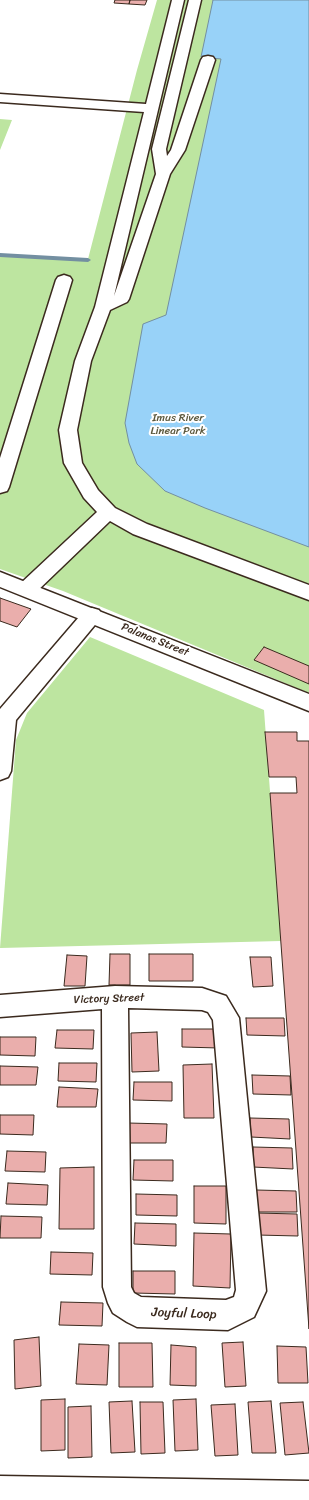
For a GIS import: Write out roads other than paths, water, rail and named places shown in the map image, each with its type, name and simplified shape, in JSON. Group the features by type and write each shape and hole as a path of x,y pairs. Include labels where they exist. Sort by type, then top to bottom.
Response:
{"street":[{"path":"178,0 102,307 83,361 68,430 73,463 90,494 108,512 140,529 309,593"},
{"path":"163,174 159,149 195,0"},
{"path":"102,307 122,300 163,174 178,150 208,60"},
{"path":"0,98 151,108"},
{"path":"0,487 64,280"},
{"path":"27,590 108,512"},
{"name":"Palanas Street","path":"0,579 309,703"},
{"path":"0,771 5,718 92,615"},
{"name":"Joyful Loop","path":"115,997 116,1286 123,1303 138,1312 228,1315 244,1308 251,1291 226,1018 217,1004"},
{"name":"Victory Street","path":"0,1006 115,997 202,999 217,1004"},
{"path":"0,1492 31,1496 231,1498 309,1497"}],"water":[{"path":"213,0 309,0 309,547 205,508 165,491 137,464 129,443 125,423 143,324 166,315 221,59 201,57"}],"waterway":[{"path":"0,255 88,260"}],"park label":[{"name":"Imus River Linear Park","path":"178,424"}]}
